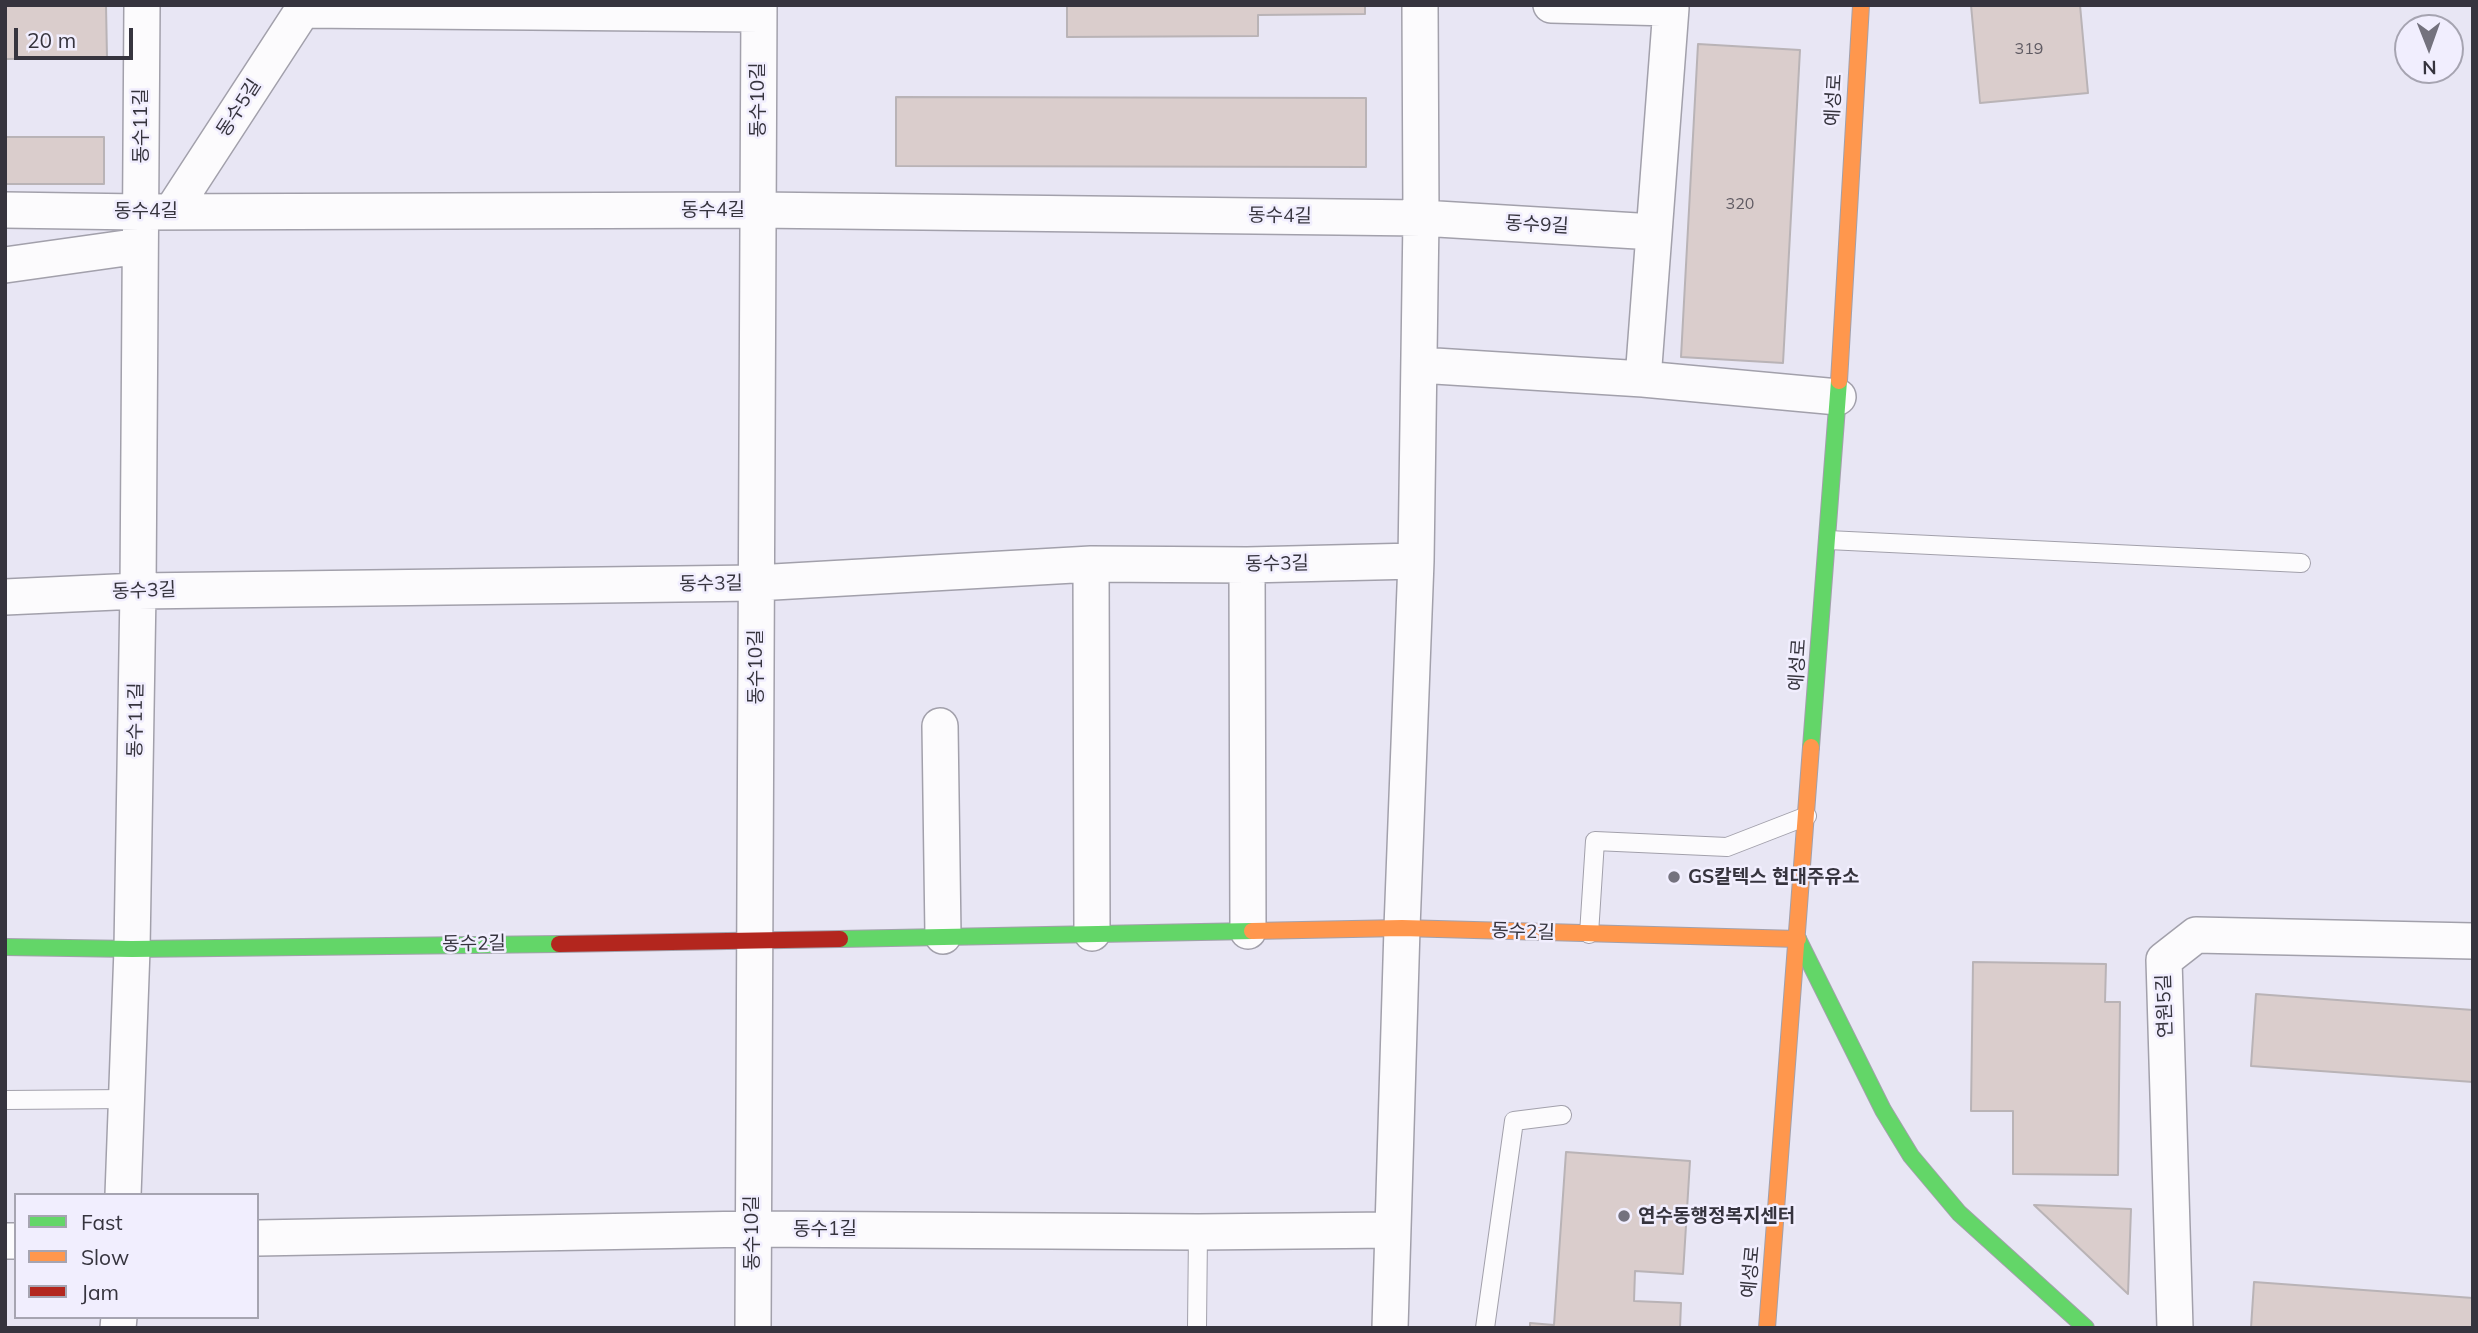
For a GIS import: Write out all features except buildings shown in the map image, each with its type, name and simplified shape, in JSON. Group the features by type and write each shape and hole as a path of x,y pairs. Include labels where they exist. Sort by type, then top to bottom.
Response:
{"street":[{"name":"동수11길","path":"124,1193 132,949 138,590 151,223 142,5"},
{"path":"1390,1328 1416,561 1421,218 1420,5"},
{"path":"1551,5 1671,8 1643,379"},
{"name":"예성로","path":"1767,1328 1828,540 1861,5"},
{"name":"동수5길","path":"151,223 304,7"},
{"path":"304,7 759,10"},
{"name":"동수10길","path":"753,1328 759,10"},
{"name":"동수4길","path":"5,209 151,223 757,210 1421,218"},
{"name":"동수9길","path":"1421,218 1654,232"},
{"path":"5,265 151,223"},
{"path":"1419,365 1643,379 1838,397"},
{"name":"동수3길","path":"5,597 138,590 756,583 1091,564 1247,565 1416,561"},
{"path":"1091,564 1091,933"},
{"path":"1247,565 1248,931"},
{"path":"940,726 943,936"},
{"name":"동수2길","path":"5,947 132,949 753,941 1402,929 1798,939"},
{"name":"연원5길","path":"2175,1328 2164,960 2196,935 2473,941"},
{"path":"1798,939 1883,1110 1911,1156 1959,1213 2086,1328"},
{"name":"동수1길","path":"259,1238 752,1229 1198,1232 1392,1230"}],"lane":[{"path":"1828,540 2301,563"},
{"path":"1589,934 1595,841 1727,846 1807,816"},
{"path":"5,1100 127,1099"},
{"path":"1485,1328 1514,1121 1562,1115"},
{"path":"1197,1328 1198,1232"}],"traffic: fast":[{"path":"1811,747 1839,381"},
{"path":"840,939 1252,931"},
{"path":"1798,939 1883,1110 1911,1156 1959,1213 2086,1328"},
{"path":"5,947 132,949 559,944"}],"traffic: slow":[{"path":"1839,381 1861,5"},
{"path":"1767,1328 1811,747"},
{"path":"1252,931 1402,928 1798,939"}],"traffic: jam":[{"path":"559,944 840,939"}],"place":[{"name":"GS칼텍스 현대주유소","path":"1674,877"},
{"name":"연수동행정복지센터","path":"1624,1216"}]}
